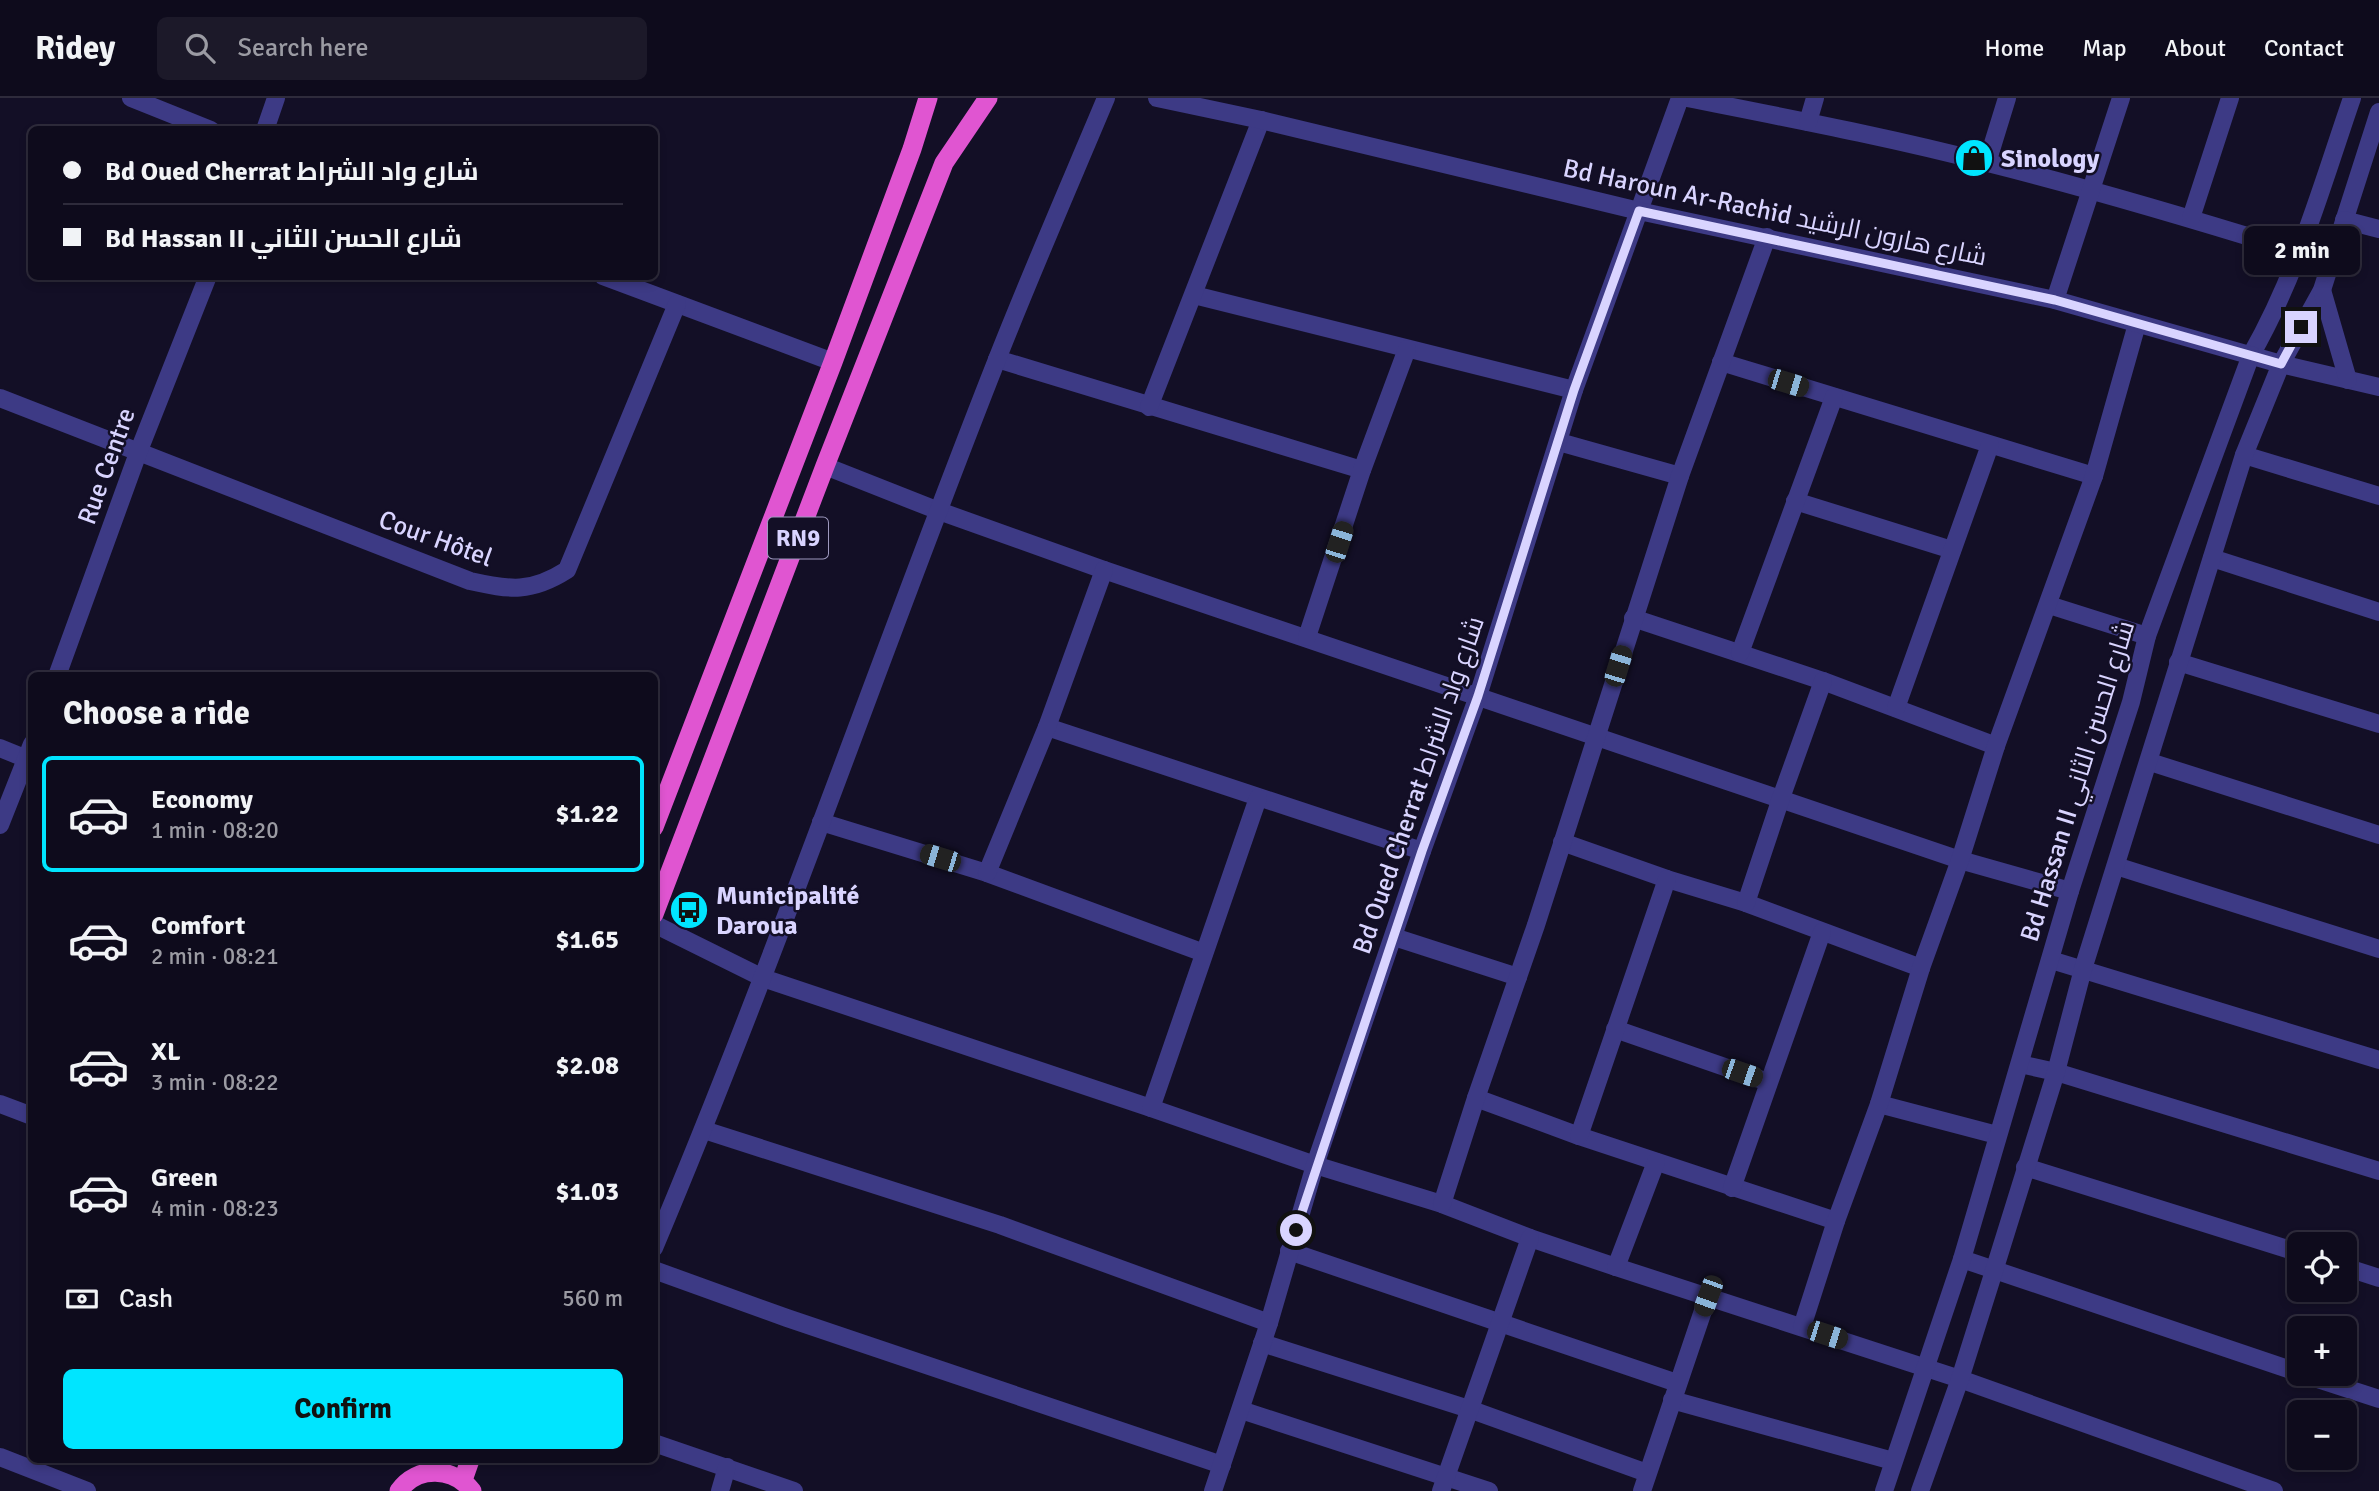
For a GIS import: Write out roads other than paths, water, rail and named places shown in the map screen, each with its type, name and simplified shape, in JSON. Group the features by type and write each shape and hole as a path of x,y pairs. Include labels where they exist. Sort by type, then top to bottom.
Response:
{"highway":[{"name":"RN9","path":"658,817 833,362 912,149 928,98"},
{"name":"RN9","path":"658,904 944,163 988,98"},
{"path":"399,1491 414,1476 430,1466 468,1485 470,1463"}],"street":[{"path":"131,98 201,126"},
{"path":"266,126 276,98"},
{"path":"658,1239 763,978 997,359 1106,98"},
{"name":"Bd Haroun Ar-Rachid شارع هارون الرشيد","path":"1157,98 1261,120 1639,211 2055,300 2281,364 2379,387"},
{"name":"Bd Oued Cherrat شارع واد الشراط","path":"1213,1491 1269,1323 1315,1165 1478,696 1574,390 1680,98"},
{"path":"1687,98 1808,122 1987,163 2191,218 2299,252"},
{"path":"1808,122 1815,98"},
{"path":"1987,163 2007,98"},
{"path":"2055,300 2121,98"},
{"path":"2191,218 2230,98"},
{"name":"Bd Hassan II شارع الحسن الثاني","path":"1884,1491 1962,1259 2070,891 2131,702 2147,636 2251,355 2271,320 2299,252 2352,98"},
{"path":"1920,1491 1960,1379 1994,1271 2056,1072 2083,969 2244,456 2281,364 2322,290 2379,112"},
{"path":"1149,407 1261,120"},
{"path":"2344,220 2379,229"},
{"path":"1442,1204 1597,737 1680,476 1767,237"},
{"name":"Rue Centre","path":"58,672 138,453 206,280"},
{"path":"614,280 833,362"},
{"path":"2322,290 2348,380"},
{"path":"1194,295 1574,390"},
{"name":"Cour Hôtel","path":"0,398 470,581 500,588 546,584 567,570 677,304"},
{"path":"1802,1327 1836,1221 1879,1104 1921,968 1960,860 1996,746 2094,476 2137,324"},
{"path":"1307,638 1362,470 1408,349"},
{"path":"997,359 1362,470"},
{"path":"1721,362 2094,476"},
{"path":"1740,653 1834,397"},
{"path":"1559,442 1680,476"},
{"path":"1896,708 1990,445"},
{"path":"2244,456 2379,496"},
{"path":"825,466 939,511 1104,570 1960,860 2070,891"},
{"path":"1795,501 1952,550"},
{"path":"2212,558 2379,612"},
{"path":"987,873 1047,727 1104,570"},
{"path":"2049,605 2147,636"},
{"path":"1633,618 1824,681 1996,746"},
{"path":"2178,662 2379,724"},
{"path":"1745,903 1824,681"},
{"path":"1047,727 1422,851"},
{"path":"0,748 28,754"},
{"path":"0,825 28,759"},
{"path":"2150,762 2379,835"},
{"path":"1152,1108 1258,797"},
{"path":"821,822 987,873 1204,953"},
{"path":"1562,842 1745,903 1921,968"},
{"path":"2116,866 2379,949"},
{"path":"1579,1136 1667,879"},
{"path":"658,926 763,978 1315,1165 1442,1204 1616,1267 1960,1379 2274,1491"},
{"path":"1731,1188 1822,932"},
{"path":"1394,937 1518,977"},
{"path":"2051,960 2379,1060"},
{"path":"1615,1029 1768,1082"},
{"path":"2020,1064 2056,1072 2379,1171"},
{"path":"1476,1098 1731,1188 1836,1221"},
{"path":"0,1104 28,1114"},
{"path":"1879,1104 1997,1135"},
{"path":"704,1130 1000,1225 1269,1323"},
{"path":"1616,1267 1656,1162"},
{"path":"2025,1167 2287,1249"},
{"path":"1443,1484 1530,1238"},
{"path":"1289,1251 1501,1324 1675,1392 1893,1461"},
{"path":"1962,1259 2287,1368"},
{"path":"658,1271 1222,1465"},
{"path":"2357,1271 2379,1278"},
{"path":"1642,1491 1708,1296"},
{"path":"1262,1343 1469,1409 1647,1473"},
{"path":"2340,1386 2379,1399"},
{"path":"1241,1410 1443,1484 1489,1491"},
{"path":"658,1444 794,1491"},
{"path":"0,1457 87,1491"},
{"path":"720,1491 727,1467"}],"place":[{"name":"Sinology","path":"1974,158"},
{"name":"Municipalité Daroua","path":"689,910"}]}
